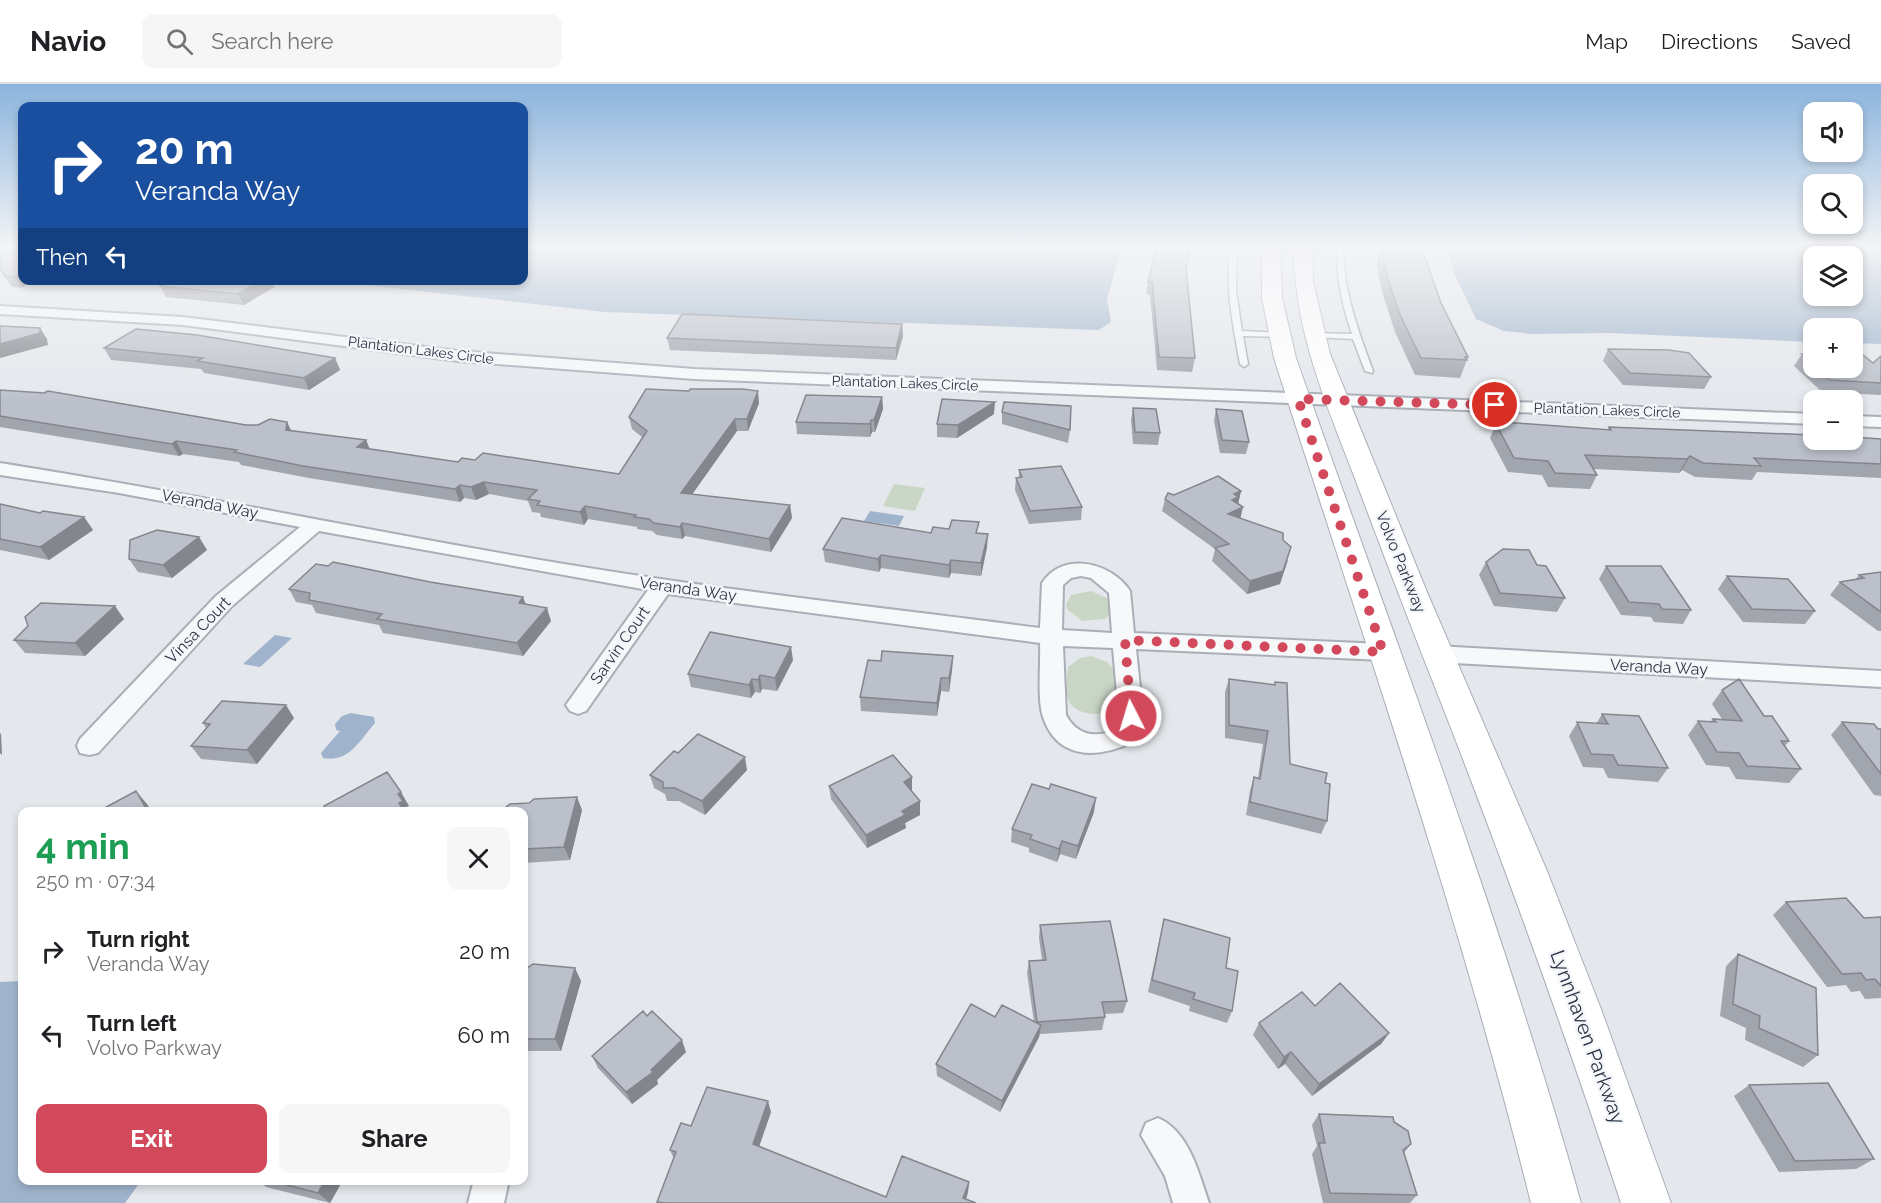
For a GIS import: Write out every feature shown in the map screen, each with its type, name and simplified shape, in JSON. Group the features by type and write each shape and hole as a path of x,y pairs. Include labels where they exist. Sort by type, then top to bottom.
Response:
{"main road":[{"path":"1273,298 1279,335 1298,399 1459,875 1523,1078 1556,1203"},
{"name":"Volvo Parkway","path":"1306,298 1313,335 1337,400 1437,654 1527,871"},
{"name":"Lynnhaven Parkway","path":"1527,871 1579,1009 1646,1203"}],"street":[{"name":"Plantation Lakes Circle","path":"0,310 183,321 458,356 607,369 1803,419"},
{"path":"1863,421 1881,422"},
{"name":"Veranda Way","path":"0,469 119,487 579,573 662,586 1051,636 1383,652"},
{"name":"Vinsa Court","path":"89,746 224,601 315,524"},
{"path":"1081,569 1098,573 1109,579 1119,591 1131,716 1122,736 1105,744 1078,742 1062,731 1054,715 1051,636 1053,582 1064,573 1081,569"},
{"name":"Sarvin Court","path":"578,705 662,586"},
{"name":"Veranda Way","path":"1437,654 1881,679"},
{"path":"1158,1135 1180,1168 1191,1203"},
{"path":"486,1203 491,1185"}],"lane":[{"path":"1232,298 1234,318 1244,364"},
{"path":"1344,298 1346,309 1369,371"},
{"path":"1238,333 1279,335"},
{"path":"1313,335 1356,337"}],"green space":[{"path":"894,484 925,488 915,511 883,506"},
{"path":"1091,591 1111,600 1113,611 1105,619 1082,621 1067,609 1066,604 1071,595"},
{"path":"1091,656 1107,662 1116,672 1115,704 1111,709 1098,714 1076,709 1071,705 1067,692 1068,667 1080,658"}],"water":[{"path":"483,298 1107,298 1111,322 1099,330 605,312"},
{"path":"1466,298 1803,298 1803,306 1863,306 1863,298 1881,298 1881,344 1863,343 1863,318 1803,318 1803,342 1609,333 1532,334 1504,331 1476,319"},
{"path":"870,511 904,516 899,526 864,521"},
{"path":"275,635 292,638 260,667 243,664"},
{"path":"351,713 374,717 375,723 347,754 332,759 323,758 321,753 340,731 336,730 335,724 342,716"},
{"path":"18,981 18,1185 138,1185 125,1203 0,1203 0,982"}],"building":[{"path":"1154,298 1189,298 1195,358 1159,357"},
{"path":"1394,298 1439,298 1468,357 1465,357 1467,360 1421,358"},
{"path":"682,314 902,324 896,348 667,338"},
{"path":"0,326 40,328 40,333 0,344"},
{"path":"136,329 197,335 335,358 304,378 197,361 203,358 104,348"},
{"path":"1608,349 1669,350 1689,353 1711,377 1630,373"},
{"path":"1863,355 1873,363 1881,356 1881,383 1828,378 1863,378"},
{"path":"646,389 758,391 747,419 735,419 681,493 790,505 769,539 682,523 680,527 654,523 649,519 634,517 636,515 585,506 580,512 537,505 540,501 528,499 537,490 484,482 471,487 460,485 455,489 303,466 234,452 237,450 176,441 172,444 0,416 0,390 44,393 48,391 246,425 258,425 270,419 287,422 286,430 366,440 357,447 458,462 462,458 475,460 483,453 619,474 647,431 629,417"},
{"path":"806,395 882,397 874,420 871,420 870,424 796,422"},
{"path":"942,399 995,402 958,425 937,424"},
{"path":"1004,402 1071,406 1070,430 1002,412"},
{"path":"1133,408 1156,409 1160,433 1135,432"},
{"path":"1216,409 1242,411 1249,442 1222,440"},
{"path":"1502,422 1611,430 1609,427 1803,435 1803,450 1863,450 1863,438 1881,439 1881,464 1754,458 1761,466 1703,463 1690,456 1687,459 1585,455 1597,475 1555,473 1548,461 1514,458 1496,424 1503,425"},
{"path":"1061,466 1082,507 1030,511 1016,478 1022,477 1019,470"},
{"path":"1218,476 1241,491 1234,494 1238,497 1232,500 1243,507 1228,514 1283,533 1283,540 1291,547 1283,571 1250,581 1215,548 1229,544 1165,499 1168,493 1174,495"},
{"path":"0,504 40,513 43,511 84,517 40,547 0,539"},
{"path":"842,518 931,533 933,527 949,529 952,520 979,522 976,533 988,534 981,563 951,560 949,565 881,555 878,559 823,549"},
{"path":"157,530 199,537 163,565 129,559 130,540"},
{"path":"1503,549 1529,550 1537,565 1546,566 1565,598 1500,593 1486,562"},
{"path":"333,562 430,582 523,597 519,603 547,608 517,643 377,619 382,614 309,600 310,593 289,589 316,564 328,566"},
{"path":"1606,566 1661,566 1691,610 1662,609 1659,604 1629,602"},
{"path":"1881,572 1881,612 1840,582 1864,578 1859,575"},
{"path":"1727,576 1788,579 1815,611 1752,609"},
{"path":"41,603 115,606 75,643 14,640 28,626 25,617"},
{"path":"710,632 791,647 775,678 760,675 758,680 752,679 749,685 688,674"},
{"path":"882,651 953,656 949,678 941,678 937,703 860,697 868,660 881,661"},
{"path":"1229,679 1275,685 1275,682 1287,683 1290,764 1327,773 1325,783 1330,784 1327,821 1250,802 1254,777 1260,779 1268,731 1229,725"},
{"path":"1739,679 1764,716 1772,716 1789,741 1781,741 1801,769 1747,766 1739,753 1717,752 1698,721 1716,722 1713,719 1742,721 1722,690"},
{"path":"222,701 286,705 247,750 191,746 210,724 203,723"},
{"path":"1602,714 1639,716 1668,768 1618,765 1613,755 1591,754 1577,722 1608,724"},
{"path":"1842,722 1874,724 1881,729 1881,774"},
{"path":"698,734 745,757 702,801 675,788 663,788 663,782 650,775 674,751 678,753"},
{"path":"893,755 912,777 904,782 920,801 902,811 905,815 866,835 829,786"},
{"path":"387,772 401,792 398,794 403,801 399,803 401,807 324,806"},
{"path":"1032,784 1049,789 1051,784 1096,798 1078,846 1062,841 1059,849 1030,839 1032,835 1012,829"},
{"path":"136,791 145,807 106,807"},
{"path":"577,797 564,847 528,849 528,807 506,807 510,804 529,803 534,799"},
{"path":"1846,898 1864,918 1881,917 1881,986 1875,979 1866,980 1861,973 1842,974 1786,902"},
{"path":"1164,919 1230,938 1226,968 1238,971 1232,1011 1193,999 1195,993 1152,980"},
{"path":"1110,921 1127,1001 1102,1002 1105,1017 1037,1022 1029,961 1046,960 1040,925"},
{"path":"1738,954 1816,988 1818,1055 1759,1028 1760,1016 1733,1004"},
{"path":"533,964 575,968 555,1039 528,1039 528,967"},
{"path":"1340,983 1389,1033 1319,1084 1291,1052 1284,1057 1259,1023 1302,992 1315,1006"},
{"path":"971,1004 995,1017 1002,1005 1041,1025 1002,1101 936,1064"},
{"path":"643,1011 647,1016 652,1011 682,1040 651,1070 653,1072 626,1092 592,1056"},
{"path":"1828,1083 1874,1159 1795,1161 1749,1085"},
{"path":"707,1087 768,1101 753,1144 886,1197 902,1156 969,1182 963,1198 976,1203 657,1202 676,1152 670,1150 681,1123 691,1126"},
{"path":"1319,1114 1393,1117 1394,1122 1408,1131 1411,1144 1403,1150 1417,1195 1330,1193 1319,1143 1325,1143"},
{"path":"287,1185 322,1185 318,1193"}],"route":[{"path":"1131,716 1125,640 1383,652 1298,399 1495,405"}]}
